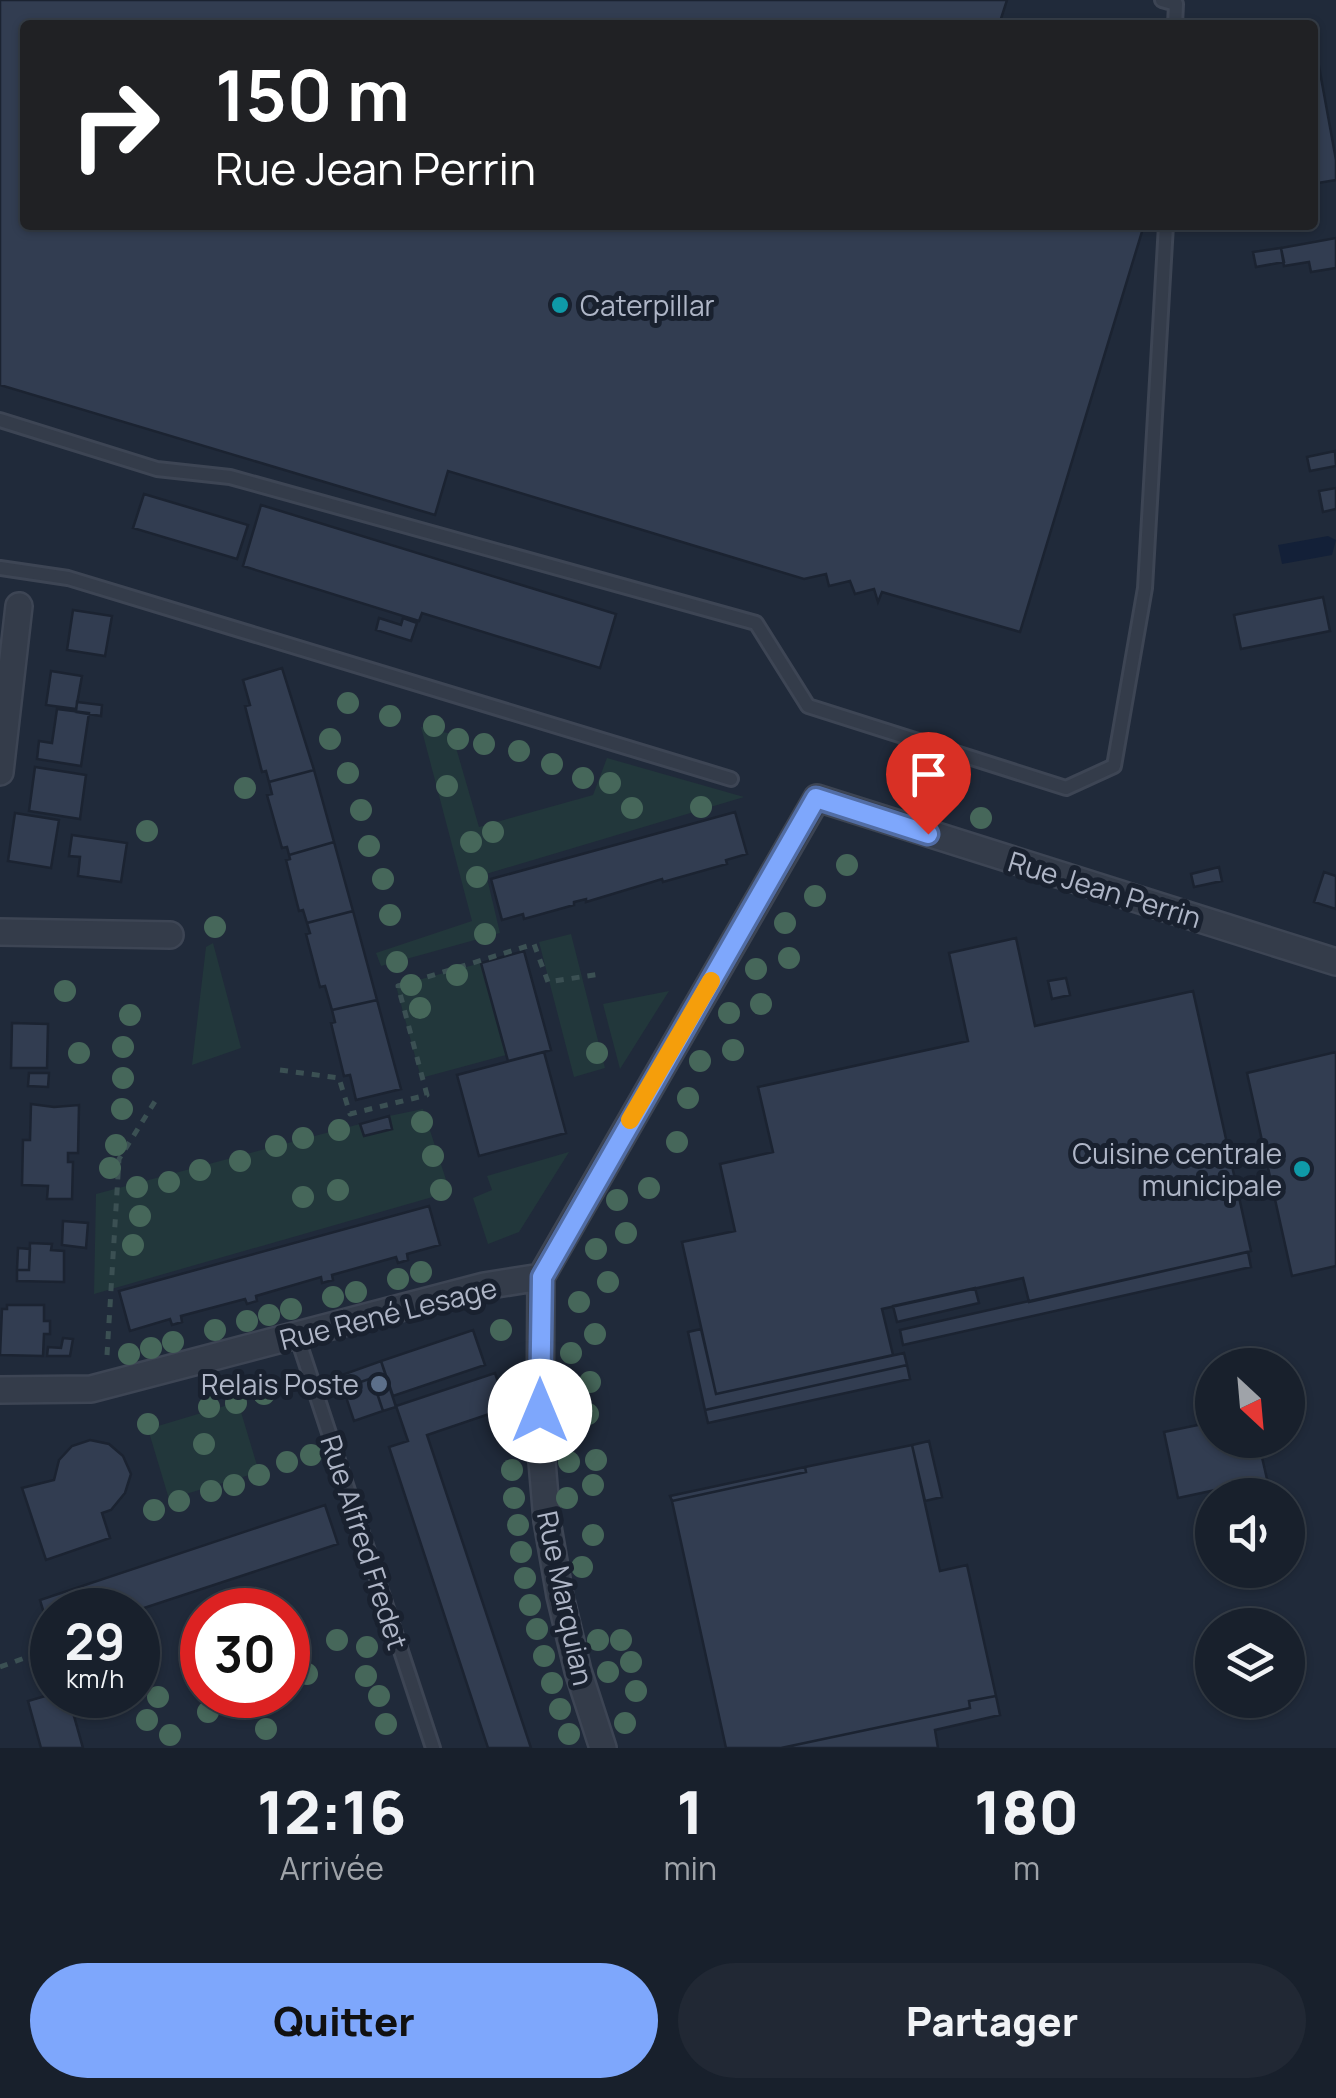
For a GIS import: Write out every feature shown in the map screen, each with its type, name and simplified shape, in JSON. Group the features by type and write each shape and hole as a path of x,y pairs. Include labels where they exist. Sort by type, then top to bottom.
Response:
{"street":[{"path":"0,772 19,606"},
{"name":"Rue Jean Perrin","path":"816,798 1336,962"},
{"name":"Rue Marquian","path":"603,1748 578,1671 547,1520 540,1438 542,1277 816,798"},
{"path":"0,932 170,935"},
{"name":"Rue René Lesage","path":"0,1390 92,1389 484,1286 542,1277"}],"lane":[{"path":"1162,0 1176,4 1175,20"},
{"path":"0,420 158,469 230,477 756,624 808,706 1066,788 1114,766 1145,588 1166,230"},
{"path":"0,568 68,578 731,779"},
{"name":"Rue Alfred Fredet","path":"297,1336 433,1748"}],"path":[{"path":"280,1070 340,1078 350,1114 427,1095 398,986 534,944 548,982 600,974"},
{"path":"96,1359 108,1354 119,1159 159,1094"},
{"path":"0,1666 30,1656"}],"green space":[{"path":"421,727 452,734 479,827 593,795 607,758 744,797 486,874 500,933 381,966 376,953 472,921"},
{"path":"571,934 605,1068 574,1077 539,942"},
{"path":"213,943 241,1048 192,1065 206,947"},
{"path":"481,963 506,1055 421,1078 396,986"},
{"path":"669,991 620,1069 603,1004"},
{"path":"423,1109 450,1192 94,1294 96,1194 360,1124 364,1136 392,1129 389,1116"},
{"path":"569,1152 519,1232 488,1244 473,1198 492,1190 487,1176"},
{"path":"238,1402 259,1472 169,1499 148,1429"}],"water":[{"path":"1328,536 1336,540 1332,555 1282,564 1278,545"}],"building":[{"name":"Caterpillar","path":"0,0 1007,0 1001,20 20,20 20,230 1142,230 1020,632 882,592 878,602 874,589 855,594 850,581 829,586 826,574 804,579 448,471 435,515 0,385"},
{"path":"1318,61 1336,160 1336,180 1318,183"},
{"path":"1336,238 1336,268 1311,272 1309,262 1284,266 1281,248"},
{"path":"1281,248 1284,262 1256,267 1253,252"},
{"path":"1335,451 1336,466 1310,471 1307,457"},
{"path":"1336,488 1336,509 1323,512 1319,491"},
{"path":"144,494 248,525 237,559 133,528"},
{"path":"261,505 616,614 600,668 422,613 419,621 243,566"},
{"path":"1323,597 1330,631 1241,649 1234,615"},
{"path":"73,610 112,616 105,656 67,650"},
{"path":"379,618 401,625 403,618 417,623 411,641 376,630"},
{"path":"282,668 314,770 269,782 266,771 262,772 245,706 250,705 243,680"},
{"path":"51,671 82,676 76,709 46,705"},
{"path":"77,702 102,705 101,716 76,712"},
{"path":"57,709 89,713 81,766 37,759 39,741 52,743"},
{"path":"35,767 86,775 80,819 29,811"},
{"path":"314,770 334,842 289,855 287,847 282,848 267,795 272,794 269,782"},
{"path":"735,812 747,854 726,860 727,864 574,902 524,919 523,914 502,920 491,879"},
{"path":"15,813 59,820 51,868 8,861"},
{"path":"72,835 127,843 121,882 78,876 80,857 69,856"},
{"path":"334,842 353,911 307,923 303,910 299,911 286,860 289,855"},
{"path":"1219,867 1222,881 1194,887 1191,874"},
{"path":"1324,872 1336,876 1336,909 1314,902"},
{"path":"353,911 377,1000 332,1010 325,986 320,987 306,934 310,933 307,923"},
{"path":"1016,938 1035,1026 1193,991 1251,1251 1029,1302 1023,1278 882,1309 893,1355 716,1394 682,1242 735,1231 720,1164 773,1152 758,1087 968,1041 949,953"},
{"path":"524,951 551,1050 508,1061 481,963"},
{"path":"1066,978 1070,995 1052,999 1048,981"},
{"path":"377,1000 401,1089 356,1100 350,1075 344,1076 331,1023 335,1022 332,1010"},
{"path":"12,1023 48,1024 47,1068 11,1068"},
{"path":"544,1052 566,1133 479,1156 457,1075"},
{"name":"Cuisine centrale municipale","path":"1336,1052 1336,1266 1292,1276 1247,1073"},
{"path":"29,1073 49,1073 48,1087 28,1086"},
{"path":"31,1104 79,1105 78,1153 68,1153 68,1162 73,1162 72,1199 47,1199 48,1186 22,1185 23,1140 30,1140"},
{"path":"389,1116 392,1129 364,1136 360,1124"},
{"path":"429,1206 440,1245 407,1254 408,1260 398,1263 396,1257 332,1275 333,1280 322,1283 321,1277 256,1296 257,1301 247,1304 245,1299 181,1316 182,1322 172,1325 170,1319 130,1331 119,1291"},
{"path":"63,1221 88,1223 86,1248 62,1245"},
{"path":"30,1243 52,1244 51,1250 64,1251 64,1282 17,1281 17,1270 29,1270"},
{"path":"18,1248 30,1249 29,1270 17,1270"},
{"path":"1248,1252 1251,1267 903,1345 900,1330"},
{"path":"975,1288 979,1303 897,1322 893,1306"},
{"path":"7,1305 44,1305 44,1321 50,1321 50,1334 44,1334 43,1356 0,1355 2,1309 7,1309"},
{"path":"701,1329 716,1394 904,1353 907,1365 705,1410 688,1332"},
{"path":"473,1330 485,1365 393,1396 381,1361"},
{"path":"63,1338 73,1339 70,1356 47,1356 48,1347 61,1348"},
{"path":"381,1361 396,1407 383,1411 372,1378 343,1388 339,1376"},
{"path":"907,1365 910,1379 708,1423 705,1410"},
{"path":"495,1373 507,1408 427,1435 531,1748 488,1748 389,1447 408,1441 396,1406"},
{"path":"372,1378 383,1411 354,1421 343,1388"},
{"path":"1195,1426 1195,1458 1262,1458 1267,1478 1195,1478 1195,1494 1178,1498 1164,1432"},
{"path":"90,1440 109,1444 123,1456 131,1474 125,1493 111,1510 102,1513 110,1538 46,1560 22,1488 54,1480 59,1460 72,1446"},
{"path":"929,1441 942,1497 925,1501 912,1445"},
{"path":"912,1445 940,1571 967,1565 996,1696 969,1701 970,1708 781,1748 726,1748 672,1501"},
{"path":"805,1467 806,1472 672,1501 670,1496"},
{"path":"325,1505 338,1544 205,1588 180,1588 180,1596 160,1603 160,1588 76,1588"},
{"path":"996,1696 1000,1715 935,1730 938,1748 781,1748 970,1708 969,1701"},
{"path":"33,1718 75,1718 83,1748 41,1748"}],"slow traffic":[{"path":"630,1120 711,981"}],"place":[{"name":"Caterpillar","path":"560,305"},
{"name":"Cuisine centrale municipale","path":"1302,1169"},
{"name":"Relais Poste","path":"379,1384"}],"route":[{"path":"540,1411 542,1277 816,798 928,834"}]}
